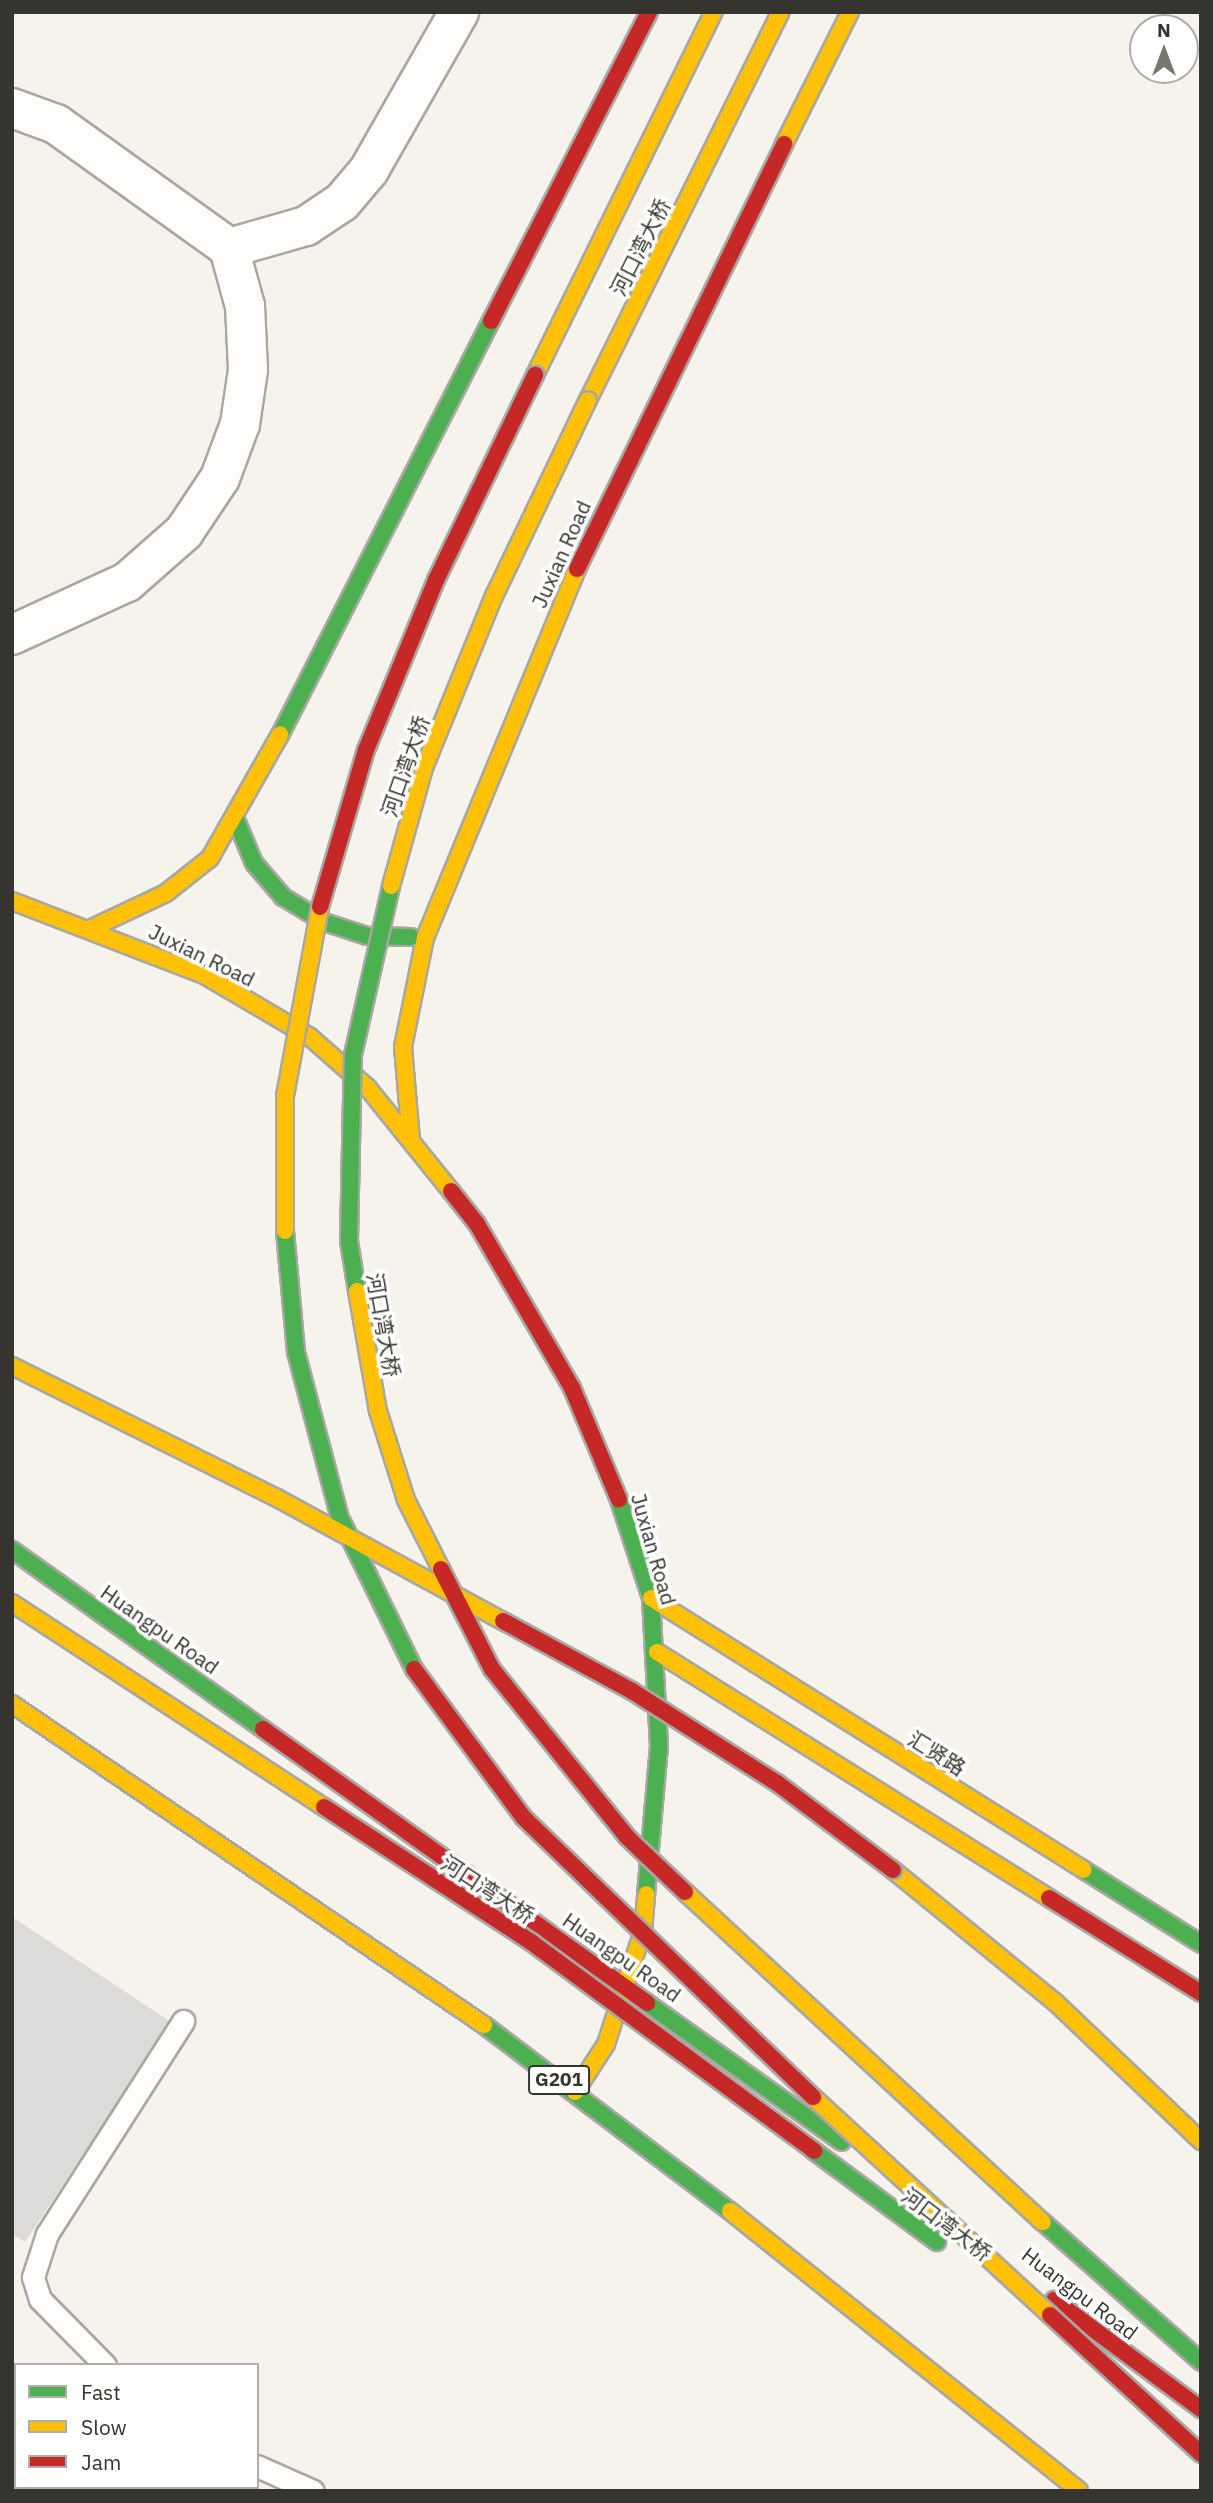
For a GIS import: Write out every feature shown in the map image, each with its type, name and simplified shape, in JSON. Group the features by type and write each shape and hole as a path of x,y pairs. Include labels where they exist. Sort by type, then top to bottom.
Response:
{"main road":[{"name":"Juxian Road","path":"92,928 166,893 210,858 236,820 649,12"},
{"name":"河口湾大桥","path":"713,12 535,375 401,663 334,848 312,932 285,1096 282,1180 296,1352 316,1440 379,1607 437,1706 516,1809 666,1961 1093,2359 1201,2454"},
{"name":"河口湾大桥","path":"781,12 494,596 424,768 371,958 353,1055 349,1241 370,1372 405,1500 492,1669 627,1837 844,2043 1201,2362"},
{"name":"Juxian Road","path":"411,1142 403,1046 425,938 527,682 640,429 850,12"},
{"path":"236,820 254,863 293,903 367,936 425,938"},
{"name":"Juxian Road","path":"12,901 92,928 206,976 310,1037 367,1087 477,1224 566,1376 617,1494 651,1598 657,1652 654,1852 629,1987 606,2044 575,2092"},
{"path":"12,1366 486,1610 632,1691 777,1783 1055,2002 1201,2141"},
{"name":"Huangpu Road","path":"12,1550 629,1987 1201,2409"},
{"name":"汇贤路","path":"651,1598 1201,1944"},
{"name":"河口湾大桥","path":"12,1603 531,1942 1093,2359"},
{"path":"657,1652 1201,1993"},
{"name":"G201","path":"12,1704 575,2092 1079,2491"}],"street":[{"path":"229,247 306,226 342,202 369,170 459,12"},
{"path":"12,108 56,124 229,247 245,306 248,370 240,424 220,478 184,532 127,582 12,635"}],"lane":[{"path":"103,2363 40,2299 33,2277 47,2234 183,2021"},
{"path":"259,2467 313,2491"}],"building":[{"path":"12,1917 171,2022 25,2242 12,2234"},
{"path":"12,2413 14,2489 69,2491 12,2491"}],"traffic: fast":[{"path":"280,735 491,321"},
{"path":"236,820 254,863 283,897 324,922 367,936 411,937"},
{"path":"357,1291 349,1241 353,1055 391,886"},
{"path":"285,1231 296,1352 340,1518 414,1669"},
{"path":"619,1500 651,1598 659,1746 646,1894"},
{"path":"12,1550 263,1729"},
{"path":"1084,1870 1201,1944"},
{"path":"647,2003 842,2142"},
{"path":"484,2025 730,2211"},
{"path":"814,2151 937,2242"},
{"path":"1043,2222 1201,2362"}],"traffic: slow":[{"path":"535,375 714,12"},
{"path":"588,400 781,12"},
{"path":"784,144 850,12"},
{"path":"391,886 424,768 494,596 588,400"},
{"path":"411,1140 403,1047 425,938 577,569"},
{"path":"92,928 166,893 210,858 280,735"},
{"path":"12,901 206,976 310,1037 367,1087 451,1191"},
{"path":"285,1231 285,1096 320,907"},
{"path":"357,1291 378,1411 406,1500 441,1569"},
{"path":"12,1366 277,1498 503,1621"},
{"path":"651,1598 1084,1870"},
{"path":"12,1603 324,1807"},
{"path":"657,1652 1049,1898"},
{"path":"12,1704 484,2025"},
{"path":"893,1870 1055,2002 1201,2141"},
{"path":"685,1892 1043,2222"},
{"path":"575,2092 606,2044 643,1931 646,1894"},
{"path":"813,2097 1050,2315"},
{"path":"730,2211 1079,2491"}],"traffic: jam":[{"path":"491,321 649,12"},
{"path":"577,569 784,144"},
{"path":"320,907 366,750 436,580 535,375"},
{"path":"451,1191 477,1224 572,1388 619,1500"},
{"path":"441,1569 492,1669 627,1837 685,1892"},
{"path":"503,1621 632,1691 777,1783 893,1870"},
{"path":"414,1669 524,1818 813,2097"},
{"path":"263,1729 647,2003"},
{"path":"324,1807 531,1942 814,2151"},
{"path":"1049,1898 1201,1993"},
{"path":"1054,2300 1201,2409"},
{"path":"1050,2315 1201,2454"}]}
